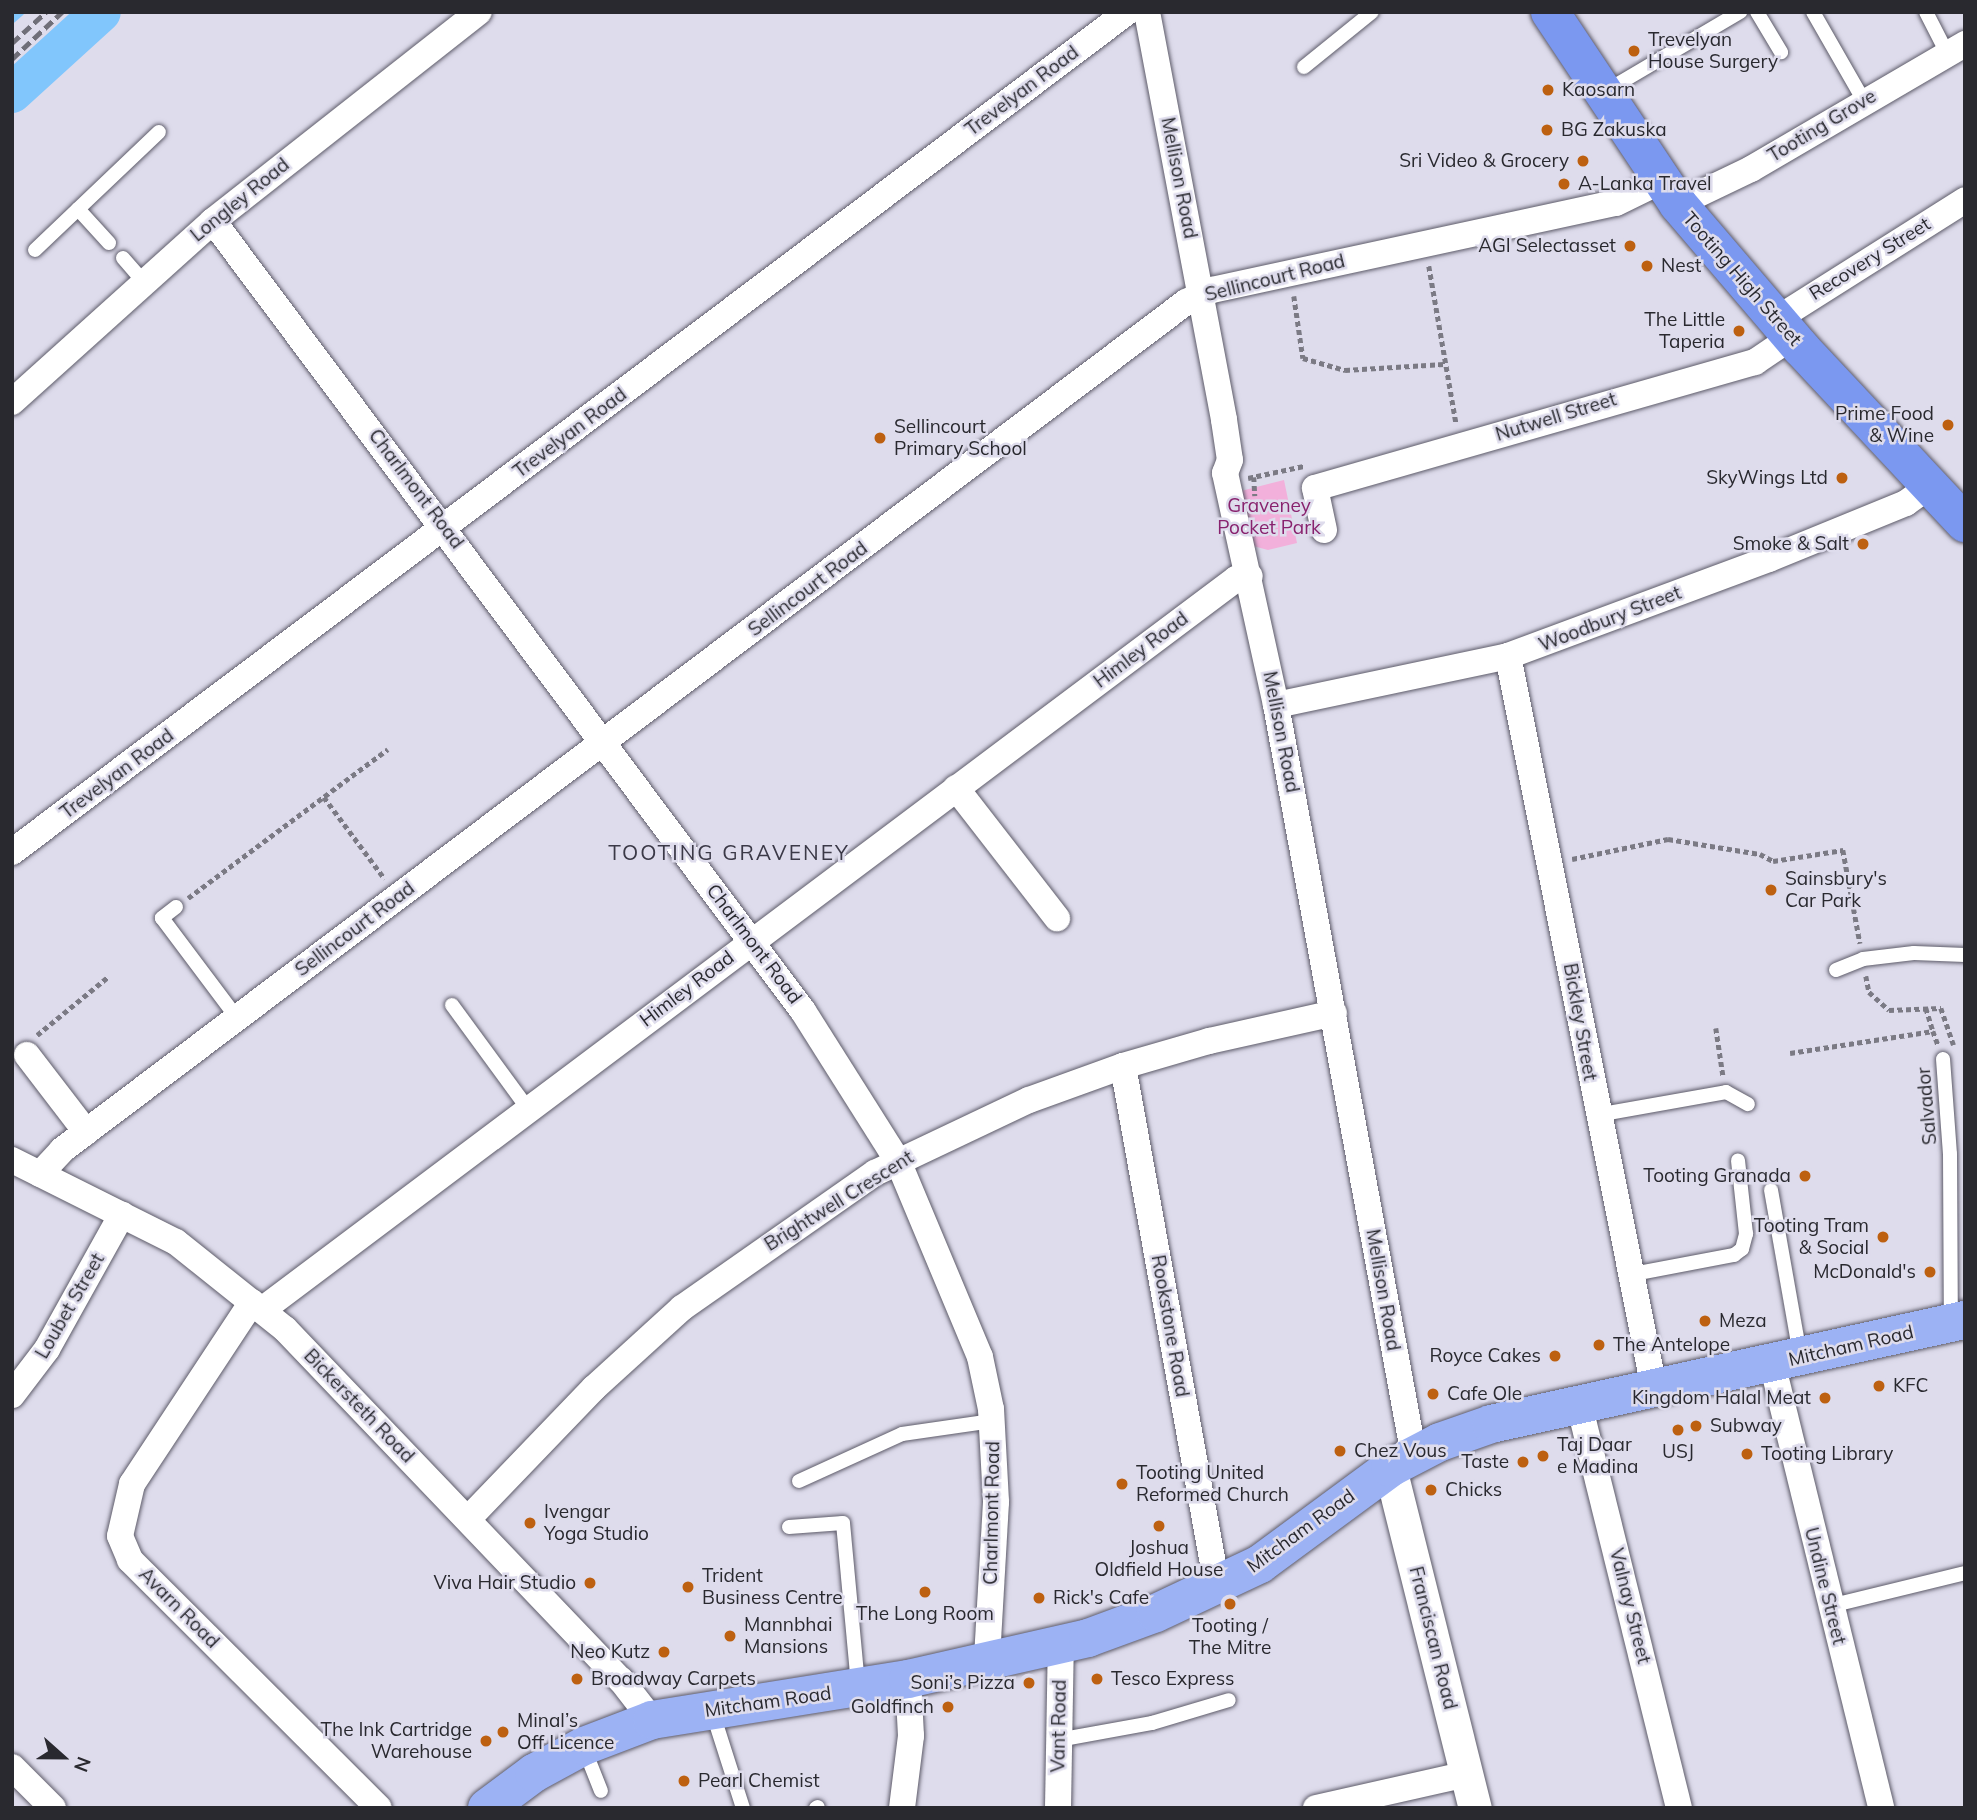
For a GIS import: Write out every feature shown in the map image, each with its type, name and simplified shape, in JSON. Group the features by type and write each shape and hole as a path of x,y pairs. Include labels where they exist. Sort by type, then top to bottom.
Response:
{"highway":[{"name":"Tooting High Street","path":"1550,12 1669,193 1785,328 1965,523"}],"main road":[{"name":"Mitcham Road","path":"487,1808 534,1773 584,1746 652,1720 908,1679 1061,1644 1133,1621 1217,1586 1260,1564 1402,1462 1490,1424 1958,1322"}],"street":[{"name":"Longley Road","path":"12,402 143,281 213,221 479,12"},
{"name":"Trevelyan Road","path":"12,852 1127,12"},
{"name":"Mellison Road","path":"1147,12 1229,452 1227,484 1241,562 1250,576 1334,1013 1402,1462"},
{"name":"Tooting Grove","path":"1669,193 1739,176 1956,49"},
{"name":"Sellincourt Road","path":"40,1174 86,1132 1201,295 1291,272 1669,193"},
{"name":"Recovery Street","path":"1785,328 1965,200"},
{"name":"Charlmont Road","path":"213,221 604,741 803,1011 898,1161 980,1357 992,1421 996,1502 987,1660"},
{"name":"Nutwell Street","path":"1315,488 1460,447 1619,397 1755,362 1785,328"},
{"name":"Woodbury Street","path":"1276,705 1508,656 1769,559 1906,503 1928,486"},
{"path":"1315,488 1324,530"},
{"name":"Himley Road","path":"257,1306 528,1109 1236,579 1250,576"},
{"name":"Bickley Street","path":"1508,656 1551,863 1628,1275 1654,1388"},
{"path":"956,788 1057,918"},
{"name":"Brightwell Crescent","path":"468,1519 594,1388 682,1308 768,1245 898,1161 1029,1100 1123,1066 1209,1041 1334,1013"},
{"path":"27,1055 86,1132"},
{"name":"Rookstone Road","path":"1123,1066 1217,1586"},
{"name":"Bickersteth Road","path":"12,1160 176,1242 257,1306 468,1519 621,1680 652,1720"},
{"name":"Loubet Street","path":"12,1395 47,1349 122,1214"},
{"name":"Avarn Road","path":"257,1306 132,1484 120,1536 130,1560 379,1808"},
{"name":"Undine Street","path":"1786,1360 1830,1606 1881,1808"},
{"name":"Valnay Street","path":"1579,1404 1679,1808"},
{"name":"Franciscan Road","path":"1402,1462 1475,1808"},
{"name":"Vant Road","path":"1058,1808 1061,1644"},
{"path":"902,1808 911,1735 908,1679"},
{"path":"1316,1808 1467,1774"},
{"path":"15,1776 52,1808"}],"lane":[{"path":"1304,67 1372,12"},
{"path":"1602,94 1740,12"},
{"path":"1757,12 1782,52"},
{"path":"1813,12 1864,101"},
{"path":"1926,12 1956,49"},
{"path":"34,250 159,132"},
{"path":"78,209 109,243"},
{"path":"123,258 143,281"},
{"path":"176,907 162,918 237,1018"},
{"path":"1836,970 1863,959 1914,953 1965,955"},
{"path":"452,1005 528,1109"},
{"name":"Salvador","path":"1943,1059 1951,1154 1958,1322"},
{"path":"1597,1115 1726,1091 1748,1104"},
{"path":"1628,1275 1734,1255 1742,1249 1746,1234 1738,1160"},
{"path":"1771,1190 1786,1360"},
{"path":"799,1481 902,1434 992,1421"},
{"path":"789,1527 843,1522 858,1689"},
{"path":"1830,1606 1965,1573"},
{"path":"1058,1740 1140,1726 1229,1700"},
{"path":"711,1709 743,1808"},
{"path":"584,1746 601,1791"}],"path":[{"path":"1426,245 1460,447"},
{"path":"1291,272 1303,358 1345,370 1444,364"},
{"path":"1227,484 1310,465 1315,488"},
{"path":"176,907 388,749"},
{"path":"324,797 398,896"},
{"path":"1551,863 1668,839 1760,854 1773,861 1843,849 1869,992 1889,1010 1941,1007 1956,1052"},
{"path":"27,1055 39,1031 109,976"},
{"name":"Salvador","path":"1926,1009 1943,1059"},
{"path":"1716,1028 1726,1091"},
{"path":"1790,1053 1933,1031"}],"green space":[{"name":"Graveney Pocket Park","path":"1284,480 1297,543 1268,550 1253,546 1241,491"}],"waterway":[{"path":"12,19 20,12"},
{"path":"12,93 101,12"}],"railway":[{"path":"12,43 46,12"},
{"path":"12,59 62,12"}],"place":[{"name":"Trevelyan House Surgery","path":"1634,51"},
{"name":"Kaosarn","path":"1548,90"},
{"name":"BG Zakuska","path":"1547,130"},
{"name":"Sri Video & Grocery","path":"1583,161"},
{"name":"A-Lanka Travel","path":"1564,184"},
{"name":"AGI Selectasset","path":"1630,246"},
{"name":"Nest","path":"1647,266"},
{"name":"The Little Taperia","path":"1739,331"},
{"name":"Prime Food & Wine","path":"1948,425"},
{"name":"Sellincourt Primary School","path":"880,438"},
{"name":"SkyWings Ltd","path":"1842,478"},
{"name":"Smoke & Salt","path":"1863,544"},
{"name":"Sainsbury's Car Park","path":"1771,890"},
{"name":"Tooting Granada","path":"1805,1176"},
{"name":"Tooting Tram & Social","path":"1883,1237"},
{"name":"McDonald's","path":"1930,1272"},
{"name":"Meza","path":"1705,1321"},
{"name":"The Antelope","path":"1599,1345"},
{"name":"Royce Cakes","path":"1555,1356"},
{"name":"KFC","path":"1879,1386"},
{"name":"Cafe Ole","path":"1433,1394"},
{"name":"Kingdom Halal Meat","path":"1825,1398"},
{"name":"Subway","path":"1696,1426"},
{"name":"USJ","path":"1678,1430"},
{"name":"Chez Vous","path":"1340,1451"},
{"name":"Tooting Library","path":"1747,1454"},
{"name":"Taj Daar e Madina","path":"1543,1456"},
{"name":"Taste","path":"1523,1462"},
{"name":"Tooting United Reformed Church","path":"1122,1484"},
{"name":"Chicks","path":"1431,1490"},
{"name":"Ivengar Yoga Studio","path":"530,1523"},
{"name":"Joshua Oldfield House","path":"1159,1526"},
{"name":"Viva Hair Studio","path":"590,1583"},
{"name":"Trident Business Centre","path":"688,1587"},
{"name":"The Long Room","path":"925,1592"},
{"name":"Rick's Cafe","path":"1039,1598"},
{"name":"Tooting / The Mitre","path":"1230,1604"},
{"name":"Mannbhai Mansions","path":"730,1636"},
{"name":"Neo Kutz","path":"664,1652"},
{"name":"Broadway Carpets","path":"577,1679"},
{"name":"Tesco Express","path":"1097,1679"},
{"name":"Soni’s Pizza","path":"1029,1683"},
{"name":"Goldfinch","path":"948,1707"},
{"name":"Minal’s Off Licence","path":"503,1732"},
{"name":"The Ink Cartridge Warehouse","path":"486,1741"},
{"name":"Pearl Chemist","path":"684,1781"}],"district":[{"name":"TOOTING GRAVENEY","path":"729,852"}]}
